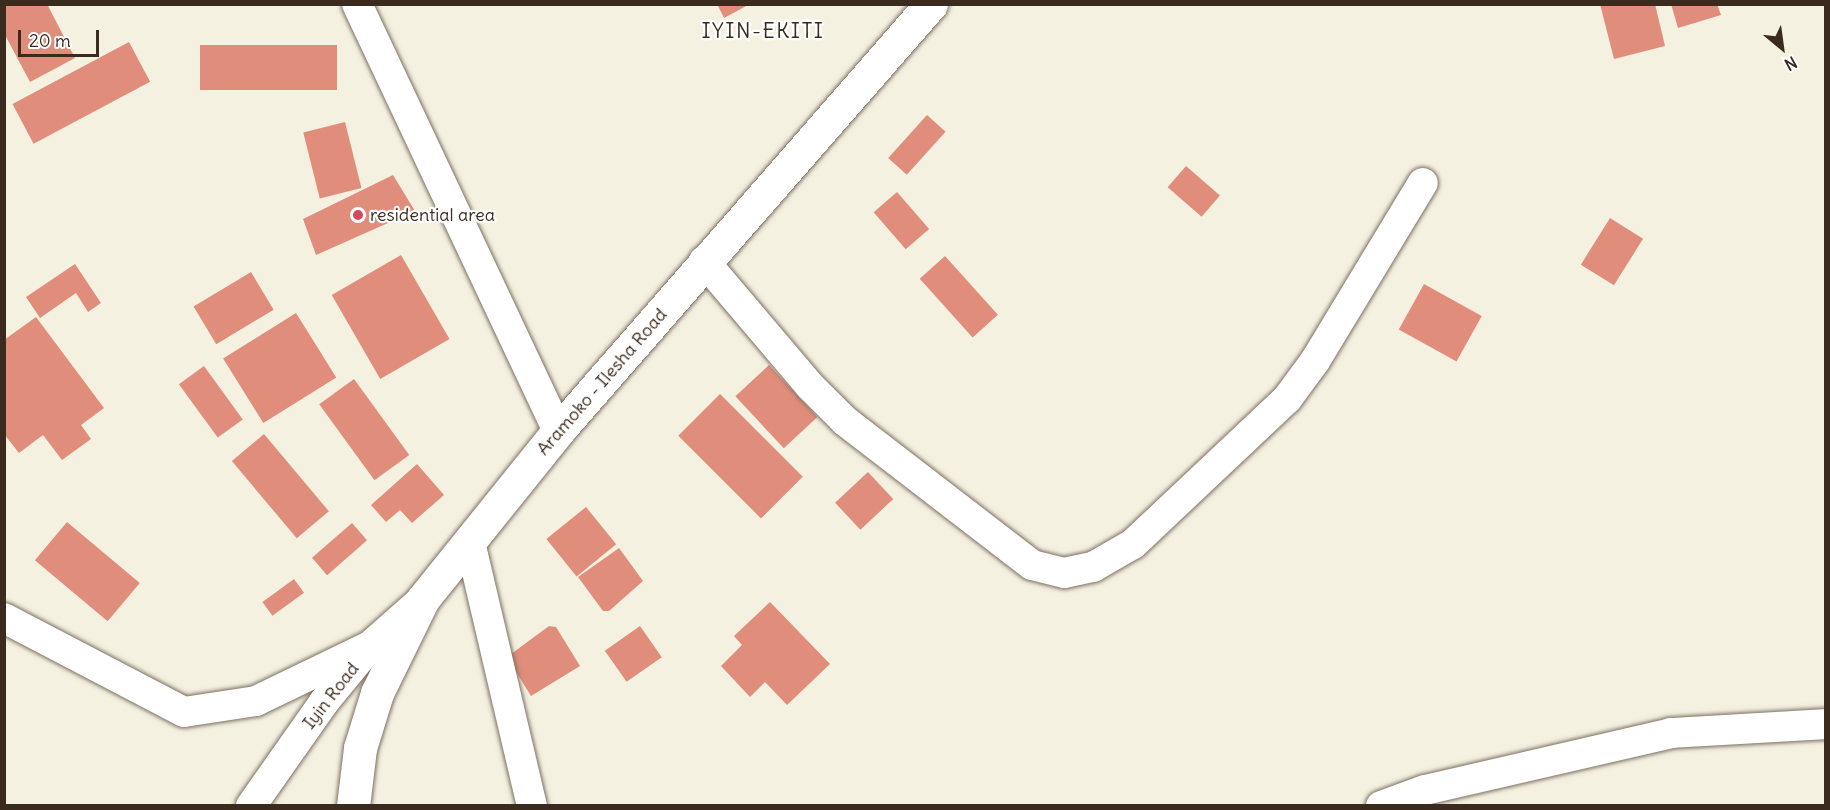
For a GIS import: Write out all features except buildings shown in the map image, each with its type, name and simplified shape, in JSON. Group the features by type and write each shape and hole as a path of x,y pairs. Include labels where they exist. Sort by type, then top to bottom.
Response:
{"main road":[{"name":"Aramoko - Ilesha Road","path":"353,806 360,748 377,693 423,599 558,431 704,261 931,4"}],"street":[{"path":"357,4 558,431"},
{"path":"704,261 811,387 845,421 1032,565 1064,573 1093,567 1133,544 1287,399 1315,361 1423,183"},
{"path":"470,542 532,806"},
{"name":"Iyin Road","path":"251,806 324,702 370,646 423,599"},
{"path":"4,618 184,712 256,701 370,646"},
{"path":"1381,806 1425,790 1671,733 1826,723"}],"place":[{"name":"residential area","path":"358,215"}],"district":[{"name":"IYIN-EKITI","path":"763,31"}]}
